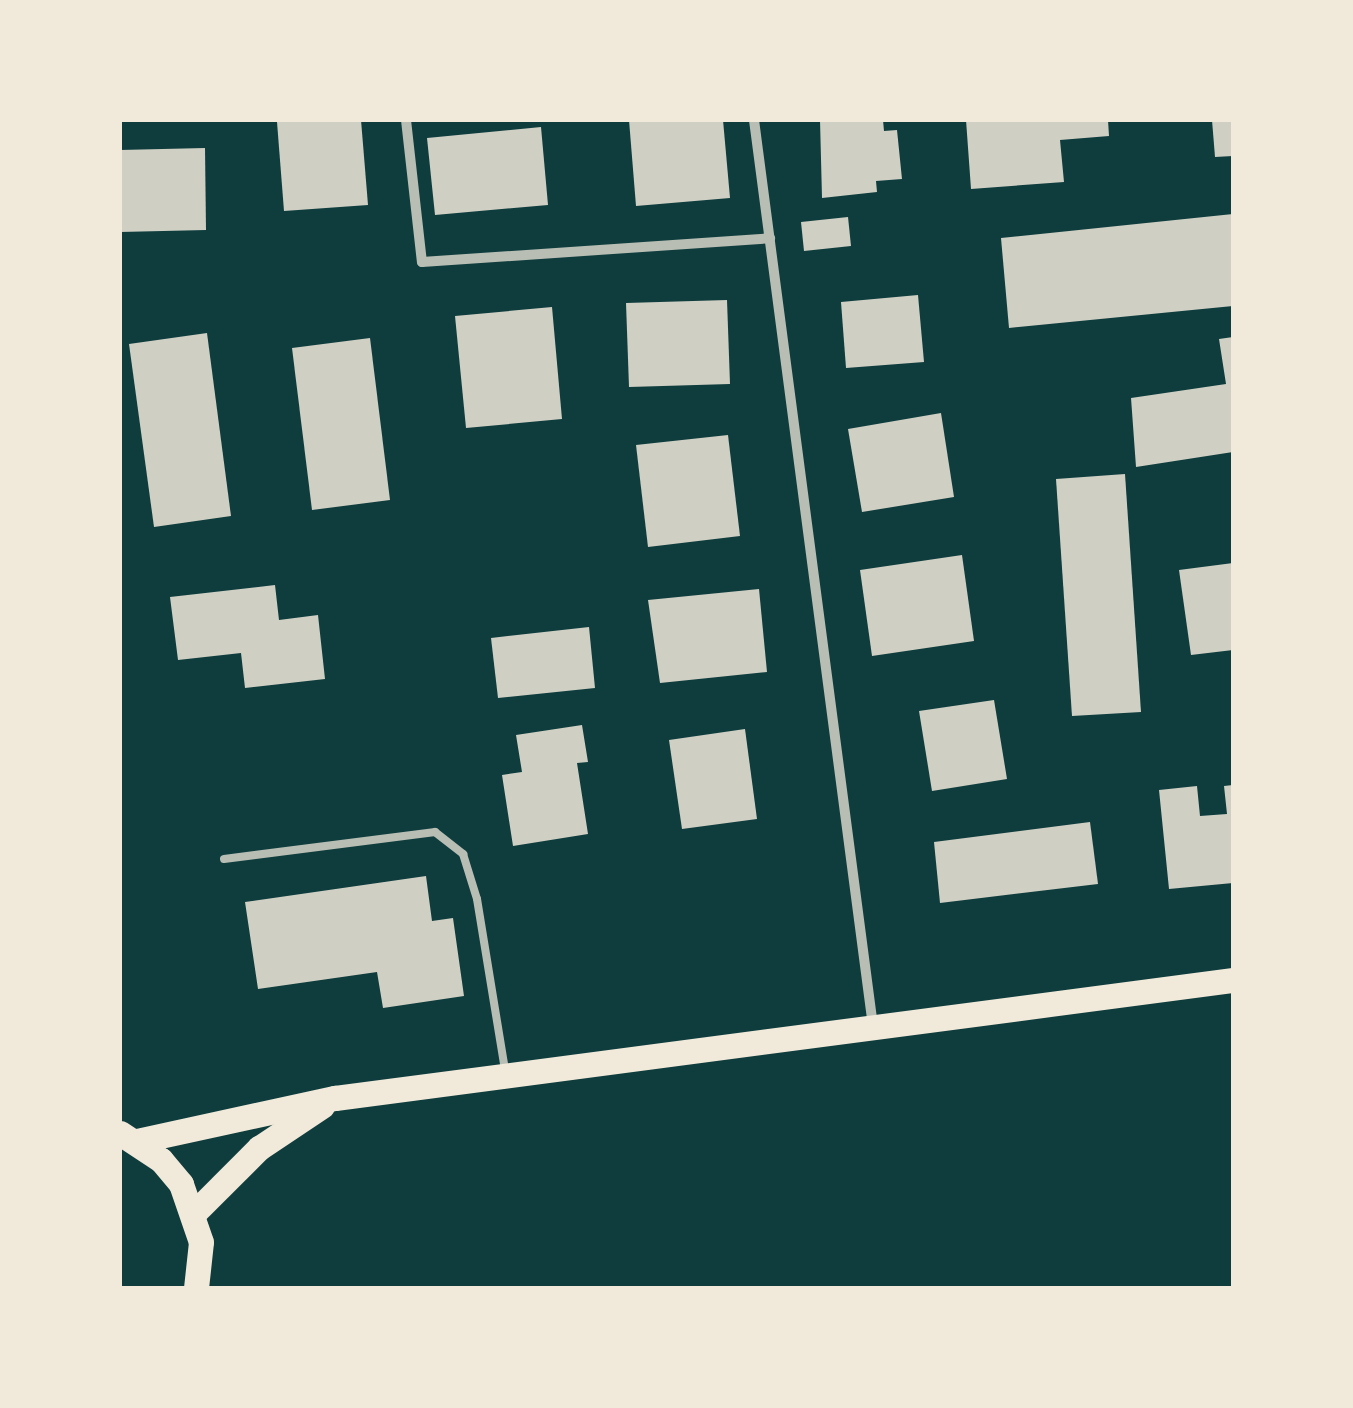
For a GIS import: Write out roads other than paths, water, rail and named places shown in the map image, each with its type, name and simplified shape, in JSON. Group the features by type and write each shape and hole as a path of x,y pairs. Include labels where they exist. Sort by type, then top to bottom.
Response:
{"main road":[{"path":"128,1137 335,1098 1233,980"},
{"path":"195,1212 259,1148 335,1098"},
{"path":"128,1137 162,1160 195,1212 201,1242 196,1288"}],"street":[{"path":"406,120 422,262 770,238"},
{"path":"754,120 873,1026"}],"lane":[{"path":"224,859 435,832 463,854 477,898 506,1075"}]}
